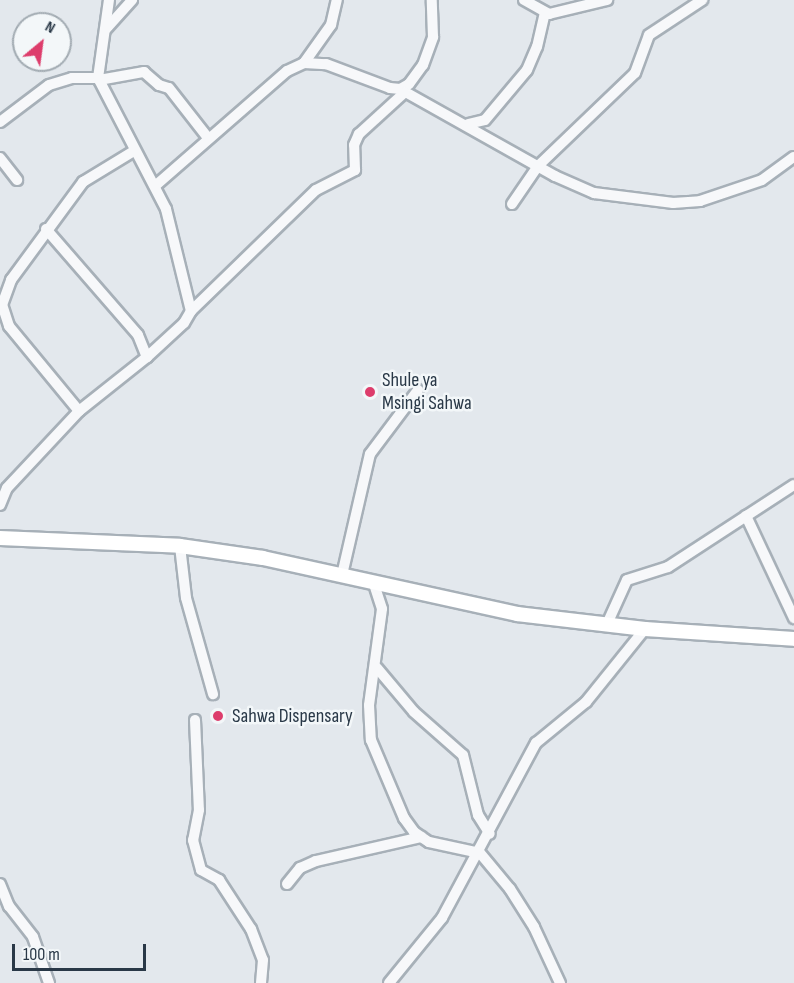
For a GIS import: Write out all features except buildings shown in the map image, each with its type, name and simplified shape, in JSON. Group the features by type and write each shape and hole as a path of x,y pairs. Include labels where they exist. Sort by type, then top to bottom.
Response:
{"main road":[{"path":"0,538 180,546 373,581 517,615 645,629 794,639"}],"street":[{"path":"110,0 98,79 166,209 191,310"},
{"path":"105,29 132,0"},
{"path":"155,186 287,72 303,63 328,31 337,0"},
{"path":"0,505 7,488 80,411 147,357 184,323 191,310 316,190 355,170 354,145 359,134 402,91 423,65 434,29 432,0"},
{"path":"524,0 545,13 607,0"},
{"path":"512,204 538,166 635,73 649,35 702,0"},
{"path":"467,124 485,120 527,70 537,47 545,13"},
{"path":"303,63 326,64 402,91 467,124 538,166 594,193 687,203 745,188 794,157"},
{"path":"0,122 49,86 72,78 98,79 144,72 159,85 169,88 208,138"},
{"path":"80,411 3,314 11,280 46,229 70,204 86,178 134,151"},
{"path":"0,158 16,180"},
{"path":"46,229 138,335 147,357"},
{"path":"0,284 11,280"},
{"path":"342,575 370,454 418,390"},
{"path":"607,624 627,579 668,567 794,485"},
{"path":"746,516 794,618"},
{"path":"180,546 186,598 213,694"},
{"path":"373,581 382,609 377,668 369,705 371,740 404,818 421,837"},
{"path":"389,983 442,918 480,853 536,743 586,702 645,629"},
{"path":"377,668 414,712 463,755 478,815 490,834"},
{"path":"195,720 199,810 193,840 201,870 219,880 251,929 263,960 261,983"},
{"path":"287,884 296,872 316,861 421,837 480,853 522,908 560,983"},
{"path":"0,884 9,906 33,937 49,983"}],"place":[{"name":"Shule ya Msingi Sahwa","path":"370,392"},
{"name":"Sahwa Dispensary","path":"218,716"}]}
